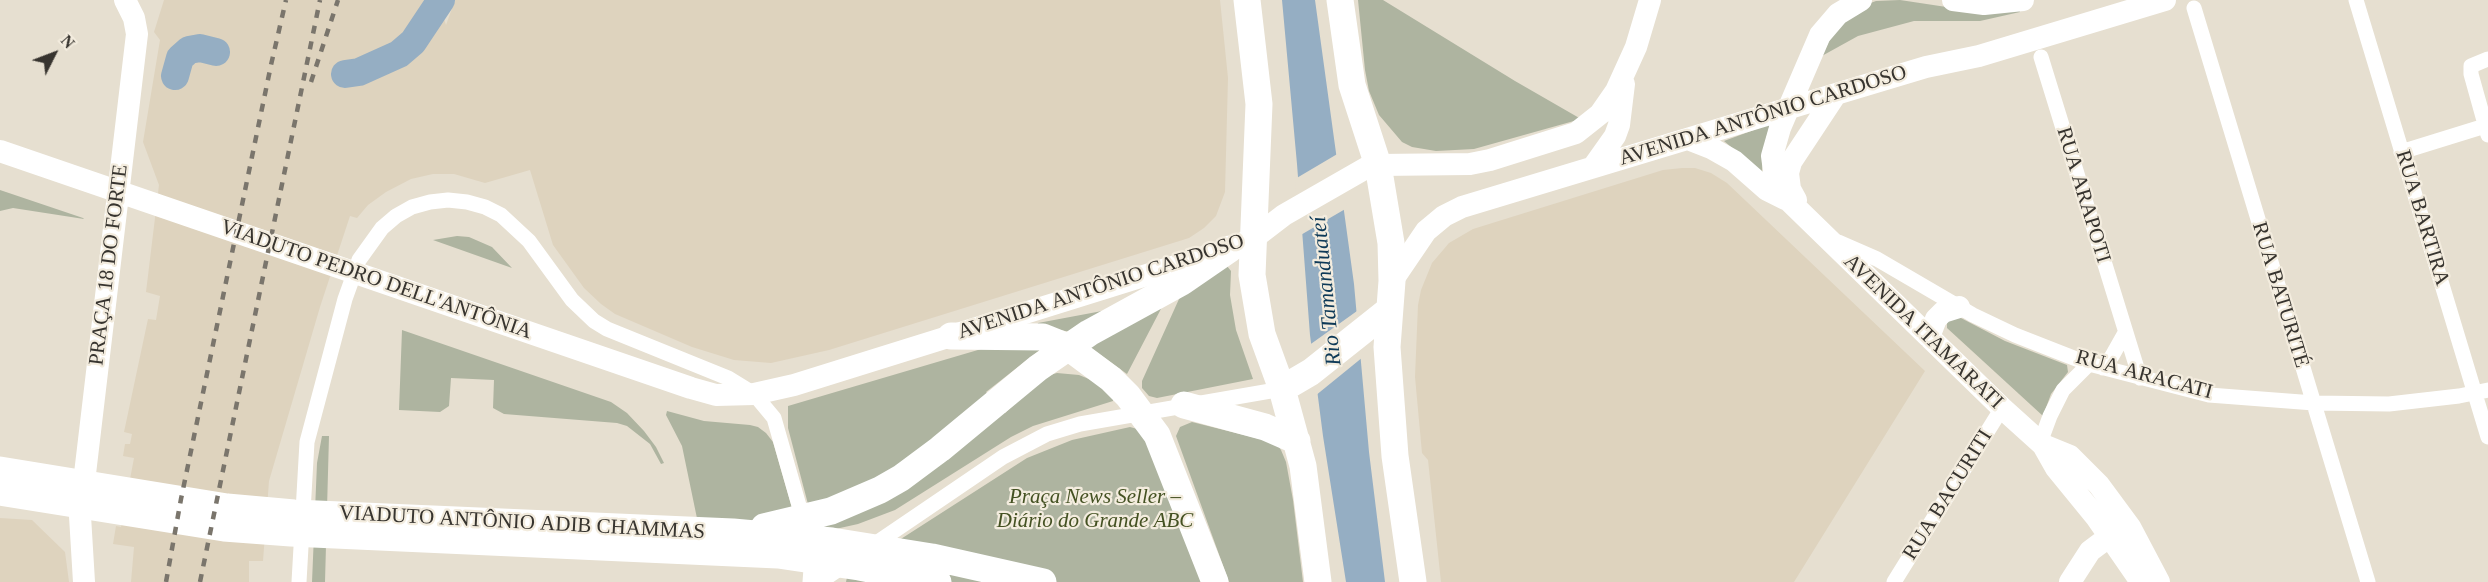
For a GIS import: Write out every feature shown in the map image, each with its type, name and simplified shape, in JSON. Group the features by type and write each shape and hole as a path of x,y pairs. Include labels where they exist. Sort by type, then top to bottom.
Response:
{"highway":[{"path":"1247,0 1259,104 1242,243 1252,275 1262,334 1297,441 1308,499 1318,582"},
{"path":"1340,0 1352,85 1378,165 1392,243 1392,281 1387,347 1391,411 1413,582"},
{"path":"733,532 807,518 849,504 880,490 921,464 1011,389 1068,347 1182,282 1242,243"},
{"path":"1281,389 1311,372 1389,310"},
{"path":"951,336 1035,336 1056,341 1068,347 1111,379 1142,412 1165,450 1215,582"},
{"path":"1184,405 1265,427 1297,441"},
{"name":"VIADUTO ANTÔNIO ADIB CHAMMAS","path":"0,470 124,492 227,507 283,512 733,532 832,541 932,557 1043,582"},
{"name":"VIADUTO ANTÔNIO ADIB CHAMMAS","path":"0,492 224,528 778,555 850,565 938,582"}],"main road":[{"path":"1593,167 1615,136 1626,73 1650,0"},
{"path":"1820,35 1838,14 1861,0"},
{"path":"1953,0 1984,4 2020,0"},
{"name":"AVENIDA ANTÔNIO CARDOSO","path":"1392,281 1419,240 1443,216 1474,203 1926,67 1979,56 2165,0"},
{"name":"PRAÇA 18 DO FORTE","path":"84,582 80,516 136,41 136,27 129,7"},
{"name":"AVENIDA ITAMARATI","path":"1820,35 1773,146 1773,167 1780,192 2041,444 2056,468 2110,536 2141,582"},
{"name":"AVENIDA ANTÔNIO CARDOSO","path":"754,394 794,386 1242,243 1350,176 1378,165 1470,164 1576,133 1600,114 1626,73"},
{"name":"AVENIDA ITAMARATI","path":"1799,210 1790,189 1788,173 1791,162 1836,94"},
{"path":"1688,139 1729,158 1767,190 1799,210"},
{"name":"VIADUTO PEDRO DELL'ANTÔNIA","path":"0,151 702,392 734,396 754,394"},
{"path":"1929,337 1936,319 1943,312 1959,307"},
{"name":"AVENIDA ITAMARATI","path":"2041,444 2070,456 2114,503 2145,553 2159,582"},
{"path":"2070,582 2090,551 2110,536 2120,536 2130,540 2145,553"}],"street":[{"path":"1820,35 1834,0"},
{"name":"RUA BARTIRA","path":"2356,0 2401,152 2482,392 2488,437"},
{"name":"RUA BATURITÉ","path":"2194,8 2368,582"},
{"name":"RUA ARAPOTI","path":"2041,57 2140,378"},
{"path":"2401,152 2487,131 2471,74 2471,66 2488,59"},
{"path":"299,582 307,442 345,299 359,260 369,243 396,216 412,207 448,200 484,207 501,216 529,241 572,300 594,321 607,329 728,378 754,394 774,418 779,432 812,550 810,582"},
{"name":"RUA ARACATI","path":"1826,237 1877,259 1959,307 2014,335 2096,366 2209,395 2314,404 2389,404 2482,392"},
{"path":"2041,444 2050,416 2063,390 2112,356 2125,333"},
{"path":"820,582 838,576 910,520 1003,457 1036,439 1071,426 1281,389"},
{"name":"RUA BACURITI","path":"1894,582 2002,408"},
{"path":"812,550 857,541 910,520"}],"shaded area":[{"path":"164,0 438,0 446,25 455,0 1220,0 1228,78 1225,192 1216,216 1189,238 829,350 771,363 734,360 692,347 615,314 601,304 584,288 553,245 530,170 485,183 454,174 433,174 411,179 386,192 368,205 357,218 350,216 320,307 269,481 263,561 249,561 249,582 131,582 134,547 113,544 116,526 121,527 134,458 123,456 125,444 130,444 132,434 124,432 148,319 156,320 160,296 146,292 159,185 143,142 160,40 154,32"},
{"path":"1695,168 1711,173 1727,183 1925,371 1794,582 1441,582 1428,460 1422,453 1415,377 1418,305 1421,290 1432,263 1449,243 1473,229 1663,170"},
{"path":"0,518 32,520 65,552 69,582 0,582"}],"green space":[{"path":"1358,0 1383,0 1581,119 1474,149 1436,151 1412,147 1402,142 1379,115 1369,91"},
{"path":"1900,0 1953,8 2018,8 2020,12 1980,21 1914,21 1858,36 1820,57 1836,29 1865,5 1876,1"},
{"path":"1770,124 1763,151 1762,173 1724,141"},
{"path":"0,190 84,219 13,208 0,211"},
{"path":"457,236 469,237 492,247 512,268 433,240"},
{"path":"1227,266 1231,271 1230,295 1236,330 1253,379 1157,398 1149,396 1142,388 1142,381 1179,299 1183,293"},
{"path":"1163,305 1127,374 1091,348 1094,342"},
{"path":"1102,311 1071,332 1037,326 1038,323"},
{"path":"1959,317 2005,341 2067,365 2068,372 2051,394 2043,416 1947,328 1947,322"},
{"path":"402,330 611,402 627,413 644,431 664,463 661,464 650,444 627,426 617,423 504,414 493,408 494,380 451,378 449,406 440,412 399,410"},
{"name":"Praça News Seller – Diário do Grande ABC","path":"988,347 1041,349 986,392 1005,413 1043,377 1057,373 1079,375 1089,379 1100,386 1113,398 1113,401 1033,426 1011,437 895,510 858,524 822,532 814,527 788,428 788,406"},
{"path":"667,411 704,421 750,425 766,433 773,442 801,539 699,528 682,446 666,415"},
{"name":"Praça News Seller – Diário do Grande ABC","path":"1192,422 1276,443 1281,450 1286,462 1293,500 1303,582 1229,582 1176,436 1180,427"},
{"name":"Praça News Seller – Diário do Grande ABC","path":"1130,427 1141,430 1204,582 846,582 847,577 879,553 1027,458 1072,440"},
{"path":"322,436 329,436 325,582 312,582 317,463"}],"water":[{"name":"Rio Tamanduateí","path":"1282,0 1315,0 1354,284 1369,452 1385,582 1346,582 1310,335"}],"pier":[{"path":"1339,153 1347,208 1299,236 1295,179"},
{"path":"1357,311 1363,357 1315,396 1308,346"}],"waterway":[{"path":"345,74 359,72 399,54 413,42 441,0"},
{"path":"175,76 180,58 189,50 200,48 216,52"}],"railway":[{"path":"166,582 181,499 286,0"},
{"path":"200,582 320,0"},
{"path":"311,82 338,0"}]}
